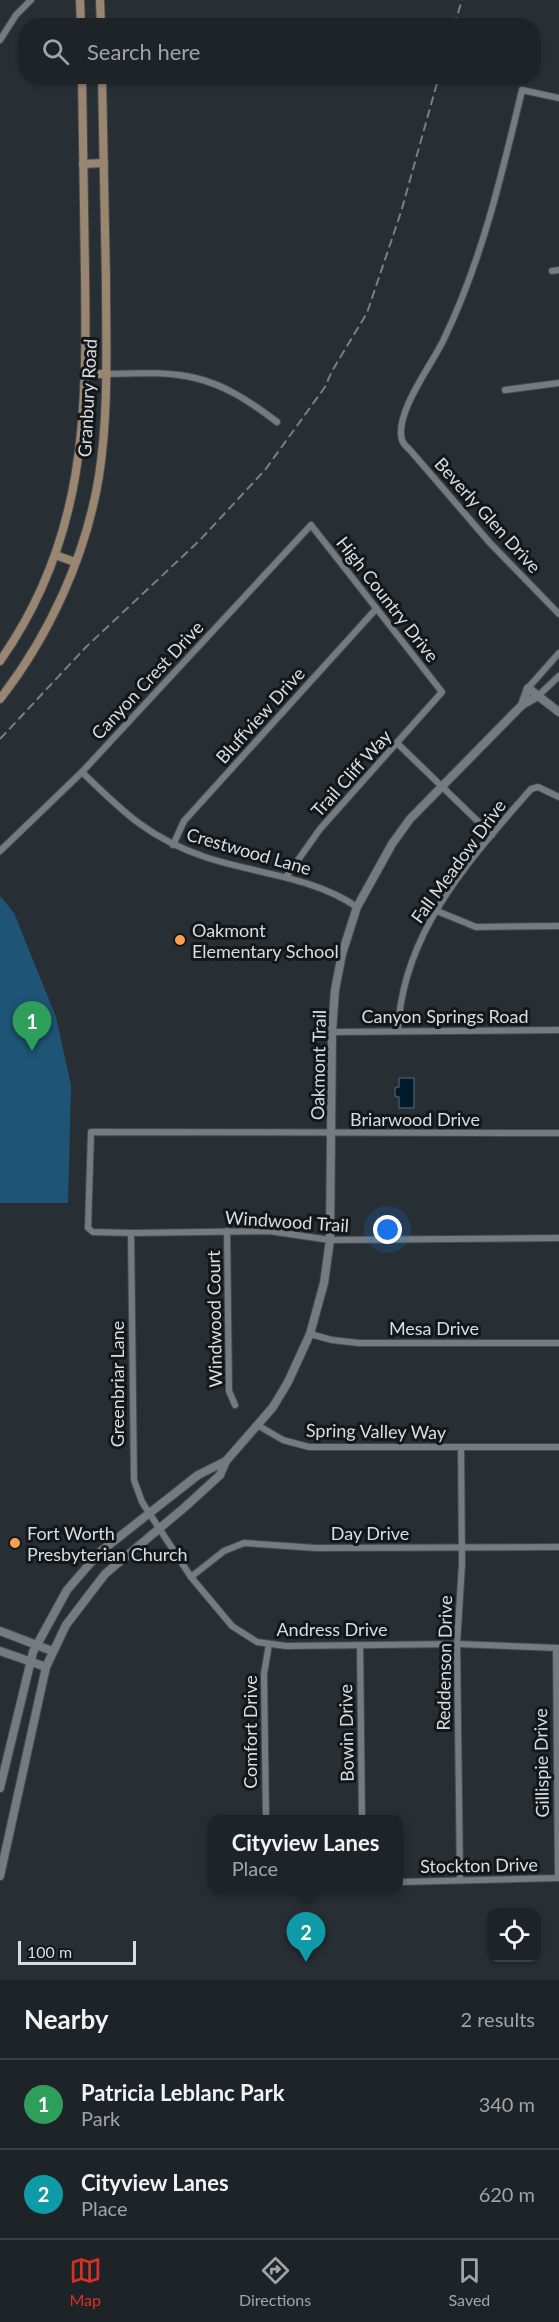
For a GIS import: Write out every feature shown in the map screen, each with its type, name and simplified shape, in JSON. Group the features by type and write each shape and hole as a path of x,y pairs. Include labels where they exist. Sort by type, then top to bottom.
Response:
{"main road":[{"path":"80,0 81,18"},
{"path":"100,0 101,18"},
{"name":"Granbury Road","path":"0,661 33,606 55,555 76,484 86,374 82,84"},
{"name":"Granbury Road","path":"0,699 49,623 85,536 99,477 107,374 102,84"},
{"path":"83,164 104,163"},
{"path":"86,374 107,374"},
{"path":"55,555 75,562"}],"street":[{"path":"1,37 16,15 31,0"},
{"name":"Beverly Glen Drive","path":"559,98 522,90 500,182 480,250 443,341 408,406 401,431 402,441 406,446 490,543 559,614"},
{"path":"107,374 165,372 201,379 247,400 277,422"},
{"path":"505,390 559,383"},
{"name":"High Country Drive","path":"311,525 442,692"},
{"name":"Canyon Crest Drive","path":"0,851 82,772 311,525"},
{"name":"Bluffview Drive","path":"173,845 184,821 376,609"},
{"name":"Oakmont Trail","path":"522,705 528,688 559,652"},
{"name":"Oakmont Trail","path":"0,1876 46,1667 66,1625 90,1589 112,1567 212,1483 226,1461 259,1426 288,1382 310,1334 321,1294 330,1240 332,1032 342,954 357,907 392,844 410,819 522,705 538,696 559,676"},
{"path":"528,688 559,712"},
{"name":"Trail Cliff Way","path":"286,877 314,836 442,692"},
{"path":"398,744 492,835"},
{"name":"Crestwood Lane","path":"82,772 133,821 173,845 206,858 286,877 336,895 357,907"},
{"name":"Fall Meadow Drive","path":"398,1031 400,998 409,964 422,935 437,911 492,835 531,789 538,787 559,797"},
{"path":"437,911 476,927 559,926"},
{"name":"Canyon Springs Road","path":"332,1032 559,1030"},
{"name":"Briarwood Drive","path":"88,1228 91,1132 559,1133"},
{"name":"Windwood Trail","path":"88,1228 93,1232 131,1233 280,1232 330,1240 559,1238"},
{"name":"Windwood Court","path":"227,1231 229,1391 235,1405"},
{"name":"Greenbriar Lane","path":"131,1233 132,1465 137,1492 159,1529"},
{"name":"Mesa Drive","path":"310,1334 332,1340 359,1343 559,1343"},
{"name":"Spring Valley Way","path":"259,1426 283,1440 309,1447 559,1447"},
{"name":"Reddenson Drive","path":"460,1880 457,1644 462,1547 461,1447"},
{"name":"Oakmont Trail","path":"0,1788 30,1662 36,1644 60,1600 100,1552 198,1475 226,1461"},
{"name":"Andress Drive","path":"159,1529 192,1577 232,1626 244,1635 269,1644 457,1644 558,1648"},
{"name":"Day Drive","path":"192,1577 224,1551 244,1543 298,1548 559,1547"},
{"path":"0,1631 52,1651"},
{"name":"Comfort Drive","path":"266,1815 264,1690 269,1644"},
{"name":"Bowin Drive","path":"360,1645 362,1815"},
{"name":"Gillispie Drive","path":"558,1648 558,1878"},
{"path":"0,1651 46,1667"},
{"name":"Stockton Drive","path":"403,1882 558,1878"}],"shaded area":[{"path":"0,896 14,913 56,1017 71,1085 68,1203 0,1203"},
{"path":"399,1078 414,1078 414,1108 399,1108 399,1097 395,1096 395,1088 399,1087"}],"railway":[{"path":"456,18 462,0"},
{"path":"0,739 86,647 200,540 265,470 325,387 332,371 367,313 401,212 437,84"}],"place":[{"name":"Oakmont Elementary School","path":"180,940"},
{"name":"Patricia Leblanc Park","path":"32,1051"},
{"name":"Fort Worth Presbyterian Church","path":"15,1543"},
{"name":"Cityview Lanes","path":"306,1962"}]}
